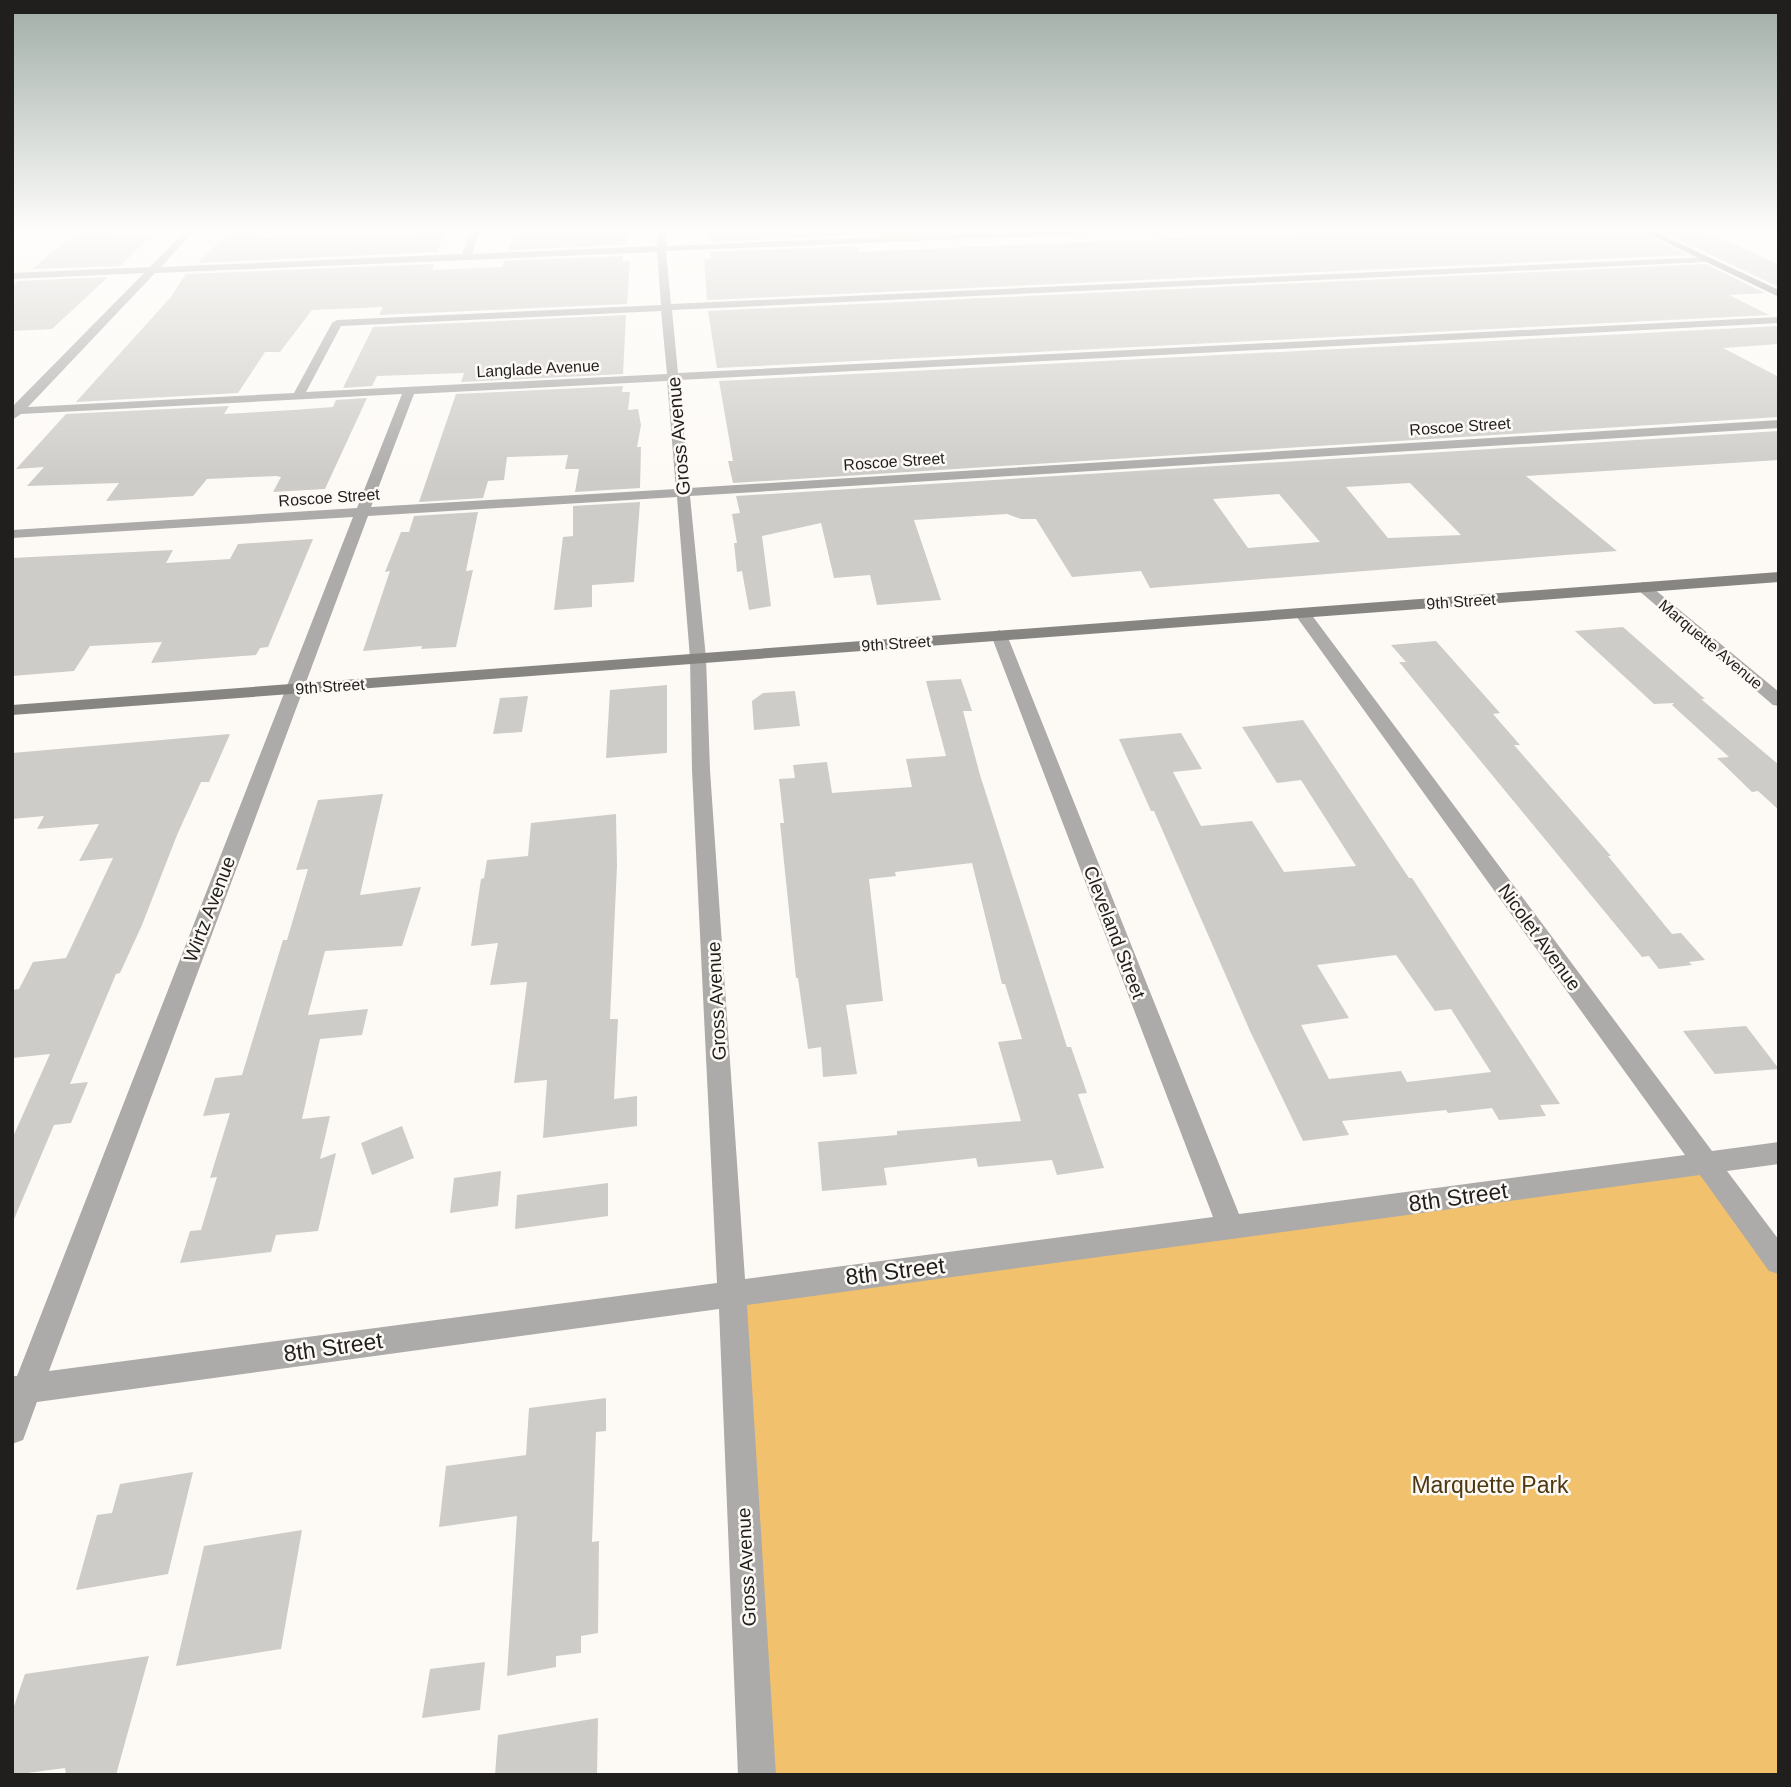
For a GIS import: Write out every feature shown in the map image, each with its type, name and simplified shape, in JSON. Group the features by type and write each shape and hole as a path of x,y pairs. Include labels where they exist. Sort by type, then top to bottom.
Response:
{"street":[{"path":"14,413 112,312"},
{"path":"298,396 337,323 555,312"},
{"name":"Gross Avenue","path":"667,312 698,659 701,770 757,1775"},
{"name":"Langlade Avenue","path":"14,413 673,376 1779,320"},
{"name":"Wirtz Avenue","path":"12,1429 20,1390 410,390"},
{"name":"Roscoe Street","path":"12,534 1779,424"},
{"name":"9th Street","path":"12,710 1779,577"},
{"name":"Marquette Avenue","path":"1643,587 1779,701"},
{"name":"Nicolet Avenue","path":"1301,613 1779,1262"},
{"name":"Cleveland Street","path":"999,635 1231,1228"},
{"name":"8th Street","path":"20,1390 1779,1153"}],"green space":[{"name":"Marquette Park","path":"1707,1164 1779,1262 1779,1775 757,1775 732,1292"}],"building":[{"path":"12,312 70,312 52,329 12,331"},
{"path":"157,312 310,312 280,352 265,352 238,393 76,402"},
{"path":"380,312 438,312 379,315"},
{"path":"708,312 1764,312 1769,315 717,368"},
{"path":"626,315 623,374 461,382 464,373 377,376 372,386 343,388 373,327"},
{"path":"1779,326 1779,344 1723,348 1779,377 1779,417 733,483 728,461 733,461 719,381"},
{"path":"623,386 622,392 630,392 628,410 638,409 641,425 637,447 641,447 640,488 575,492 579,469 565,469 568,455 507,457 504,480 488,481 483,498 419,502 456,394"},
{"path":"367,398 325,489 273,492 281,477 276,476 207,479 193,496 106,501 119,483 27,486 44,467 16,469 66,414 229,406 224,414 333,407 336,400"},
{"path":"1779,431 1779,460 1526,476 1617,551 1150,588 1141,571 1072,577 1036,519 1021,519 1007,514 914,520 941,600 877,605 870,575 834,578 821,523 762,536 771,606 749,610 742,571 737,572 734,543 737,543 732,514 740,513 736,496","holes":["1410,483 1461,535 1388,538 1346,487","1279,494 1320,542 1248,548 1213,499"]},
{"path":"640,502 634,582 592,585 592,607 554,610 563,537 573,536 573,506"},
{"path":"478,512 466,571 473,570 456,647 421,649 422,646 363,651 390,571 385,572 401,532 409,532 414,516"},
{"path":"313,539 268,647 260,648 256,655 151,663 162,642 90,646 74,671 12,676 12,558 173,550 166,563 230,559 238,544"},
{"path":"1623,627 1705,699 1701,699 1779,765 1779,810 1758,791 1752,792 1717,758 1729,757 1672,705 1674,703 1654,704 1575,631"},
{"path":"1436,641 1500,713 1493,714 1520,745 1514,745 1611,856 1608,856 1672,934 1681,933 1705,960 1689,962 1692,965 1659,969 1649,956 1642,957 1399,662 1406,662 1391,645"},
{"path":"961,679 972,711 963,711 980,775 1067,1047 1071,1047 1087,1093 1078,1094 1104,1168 1057,1175 1052,1160 978,1167 976,1158 884,1168 887,1185 822,1191 818,1142 897,1135 897,1131 1021,1121 998,1042 1022,1039 1005,984 1002,984 972,863 895,872 896,876 869,879 883,1001 846,1005 857,1074 823,1077 821,1047 808,1049 796,978 780,823 784,823 779,779 795,778 793,765 827,762 832,793 912,787 906,759 946,756 926,681"},
{"path":"667,685 667,753 606,758 610,690"},
{"path":"795,691 800,726 754,730 752,701 763,693"},
{"path":"528,696 522,732 493,734 500,698"},
{"path":"1303,720 1409,878 1412,878 1560,1104 1540,1105 1546,1116 1499,1120 1492,1108 1448,1113 1446,1110 1342,1121 1349,1135 1303,1141 1250,1031 1154,811 1151,811 1119,739 1181,733 1202,769 1173,772 1201,826 1252,821 1284,872 1356,866 1301,780 1277,783 1242,727","holes":["1396,955 1435,1011 1451,1009 1491,1072 1407,1082 1401,1071 1329,1079 1301,1025 1349,1018 1317,965"]},
{"path":"230,734 209,782 201,782 142,925 120,973 116,974 70,1084 88,1082 71,1123 54,1125 12,1224 12,1139 50,1054 12,1058 12,990 19,989 33,962 66,958 113,858 79,861 99,824 37,829 44,816 12,819 12,753"},
{"path":"383,794 360,895 421,887 402,946 325,951 308,1015 368,1009 362,1035 320,1039 302,1119 330,1116 320,1159 336,1153 318,1231 276,1235 271,1252 180,1263 190,1231 201,1230 217,1177 210,1178 230,1113 203,1116 215,1078 242,1075 283,940 287,940 308,869 296,870 318,800"},
{"path":"616,814 617,866 610,1019 618,1019 614,1099 637,1096 637,1126 543,1138 547,1080 514,1083 527,982 490,985 498,943 471,946 481,879 484,878 487,860 528,856 531,823"},
{"path":"1746,1026 1779,1069 1715,1074 1683,1031"},
{"path":"402,1126 414,1158 372,1175 361,1143"},
{"path":"501,1171 498,1206 450,1213 454,1178"},
{"path":"608,1183 608,1216 515,1229 517,1195"},
{"path":"606,1398 606,1431 596,1432 592,1542 599,1541 598,1633 581,1636 581,1653 556,1656 556,1667 507,1676 517,1516 439,1527 446,1466 526,1455 529,1408"},
{"path":"193,1472 168,1574 76,1590 97,1515 112,1513 120,1484"},
{"path":"302,1530 281,1649 176,1666 204,1546"},
{"path":"149,1656 116,1775 66,1775 65,1768 12,1775 12,1712 25,1674"},
{"path":"485,1662 480,1710 422,1718 430,1669"},
{"path":"598,1718 597,1775 495,1775 498,1735"}]}
